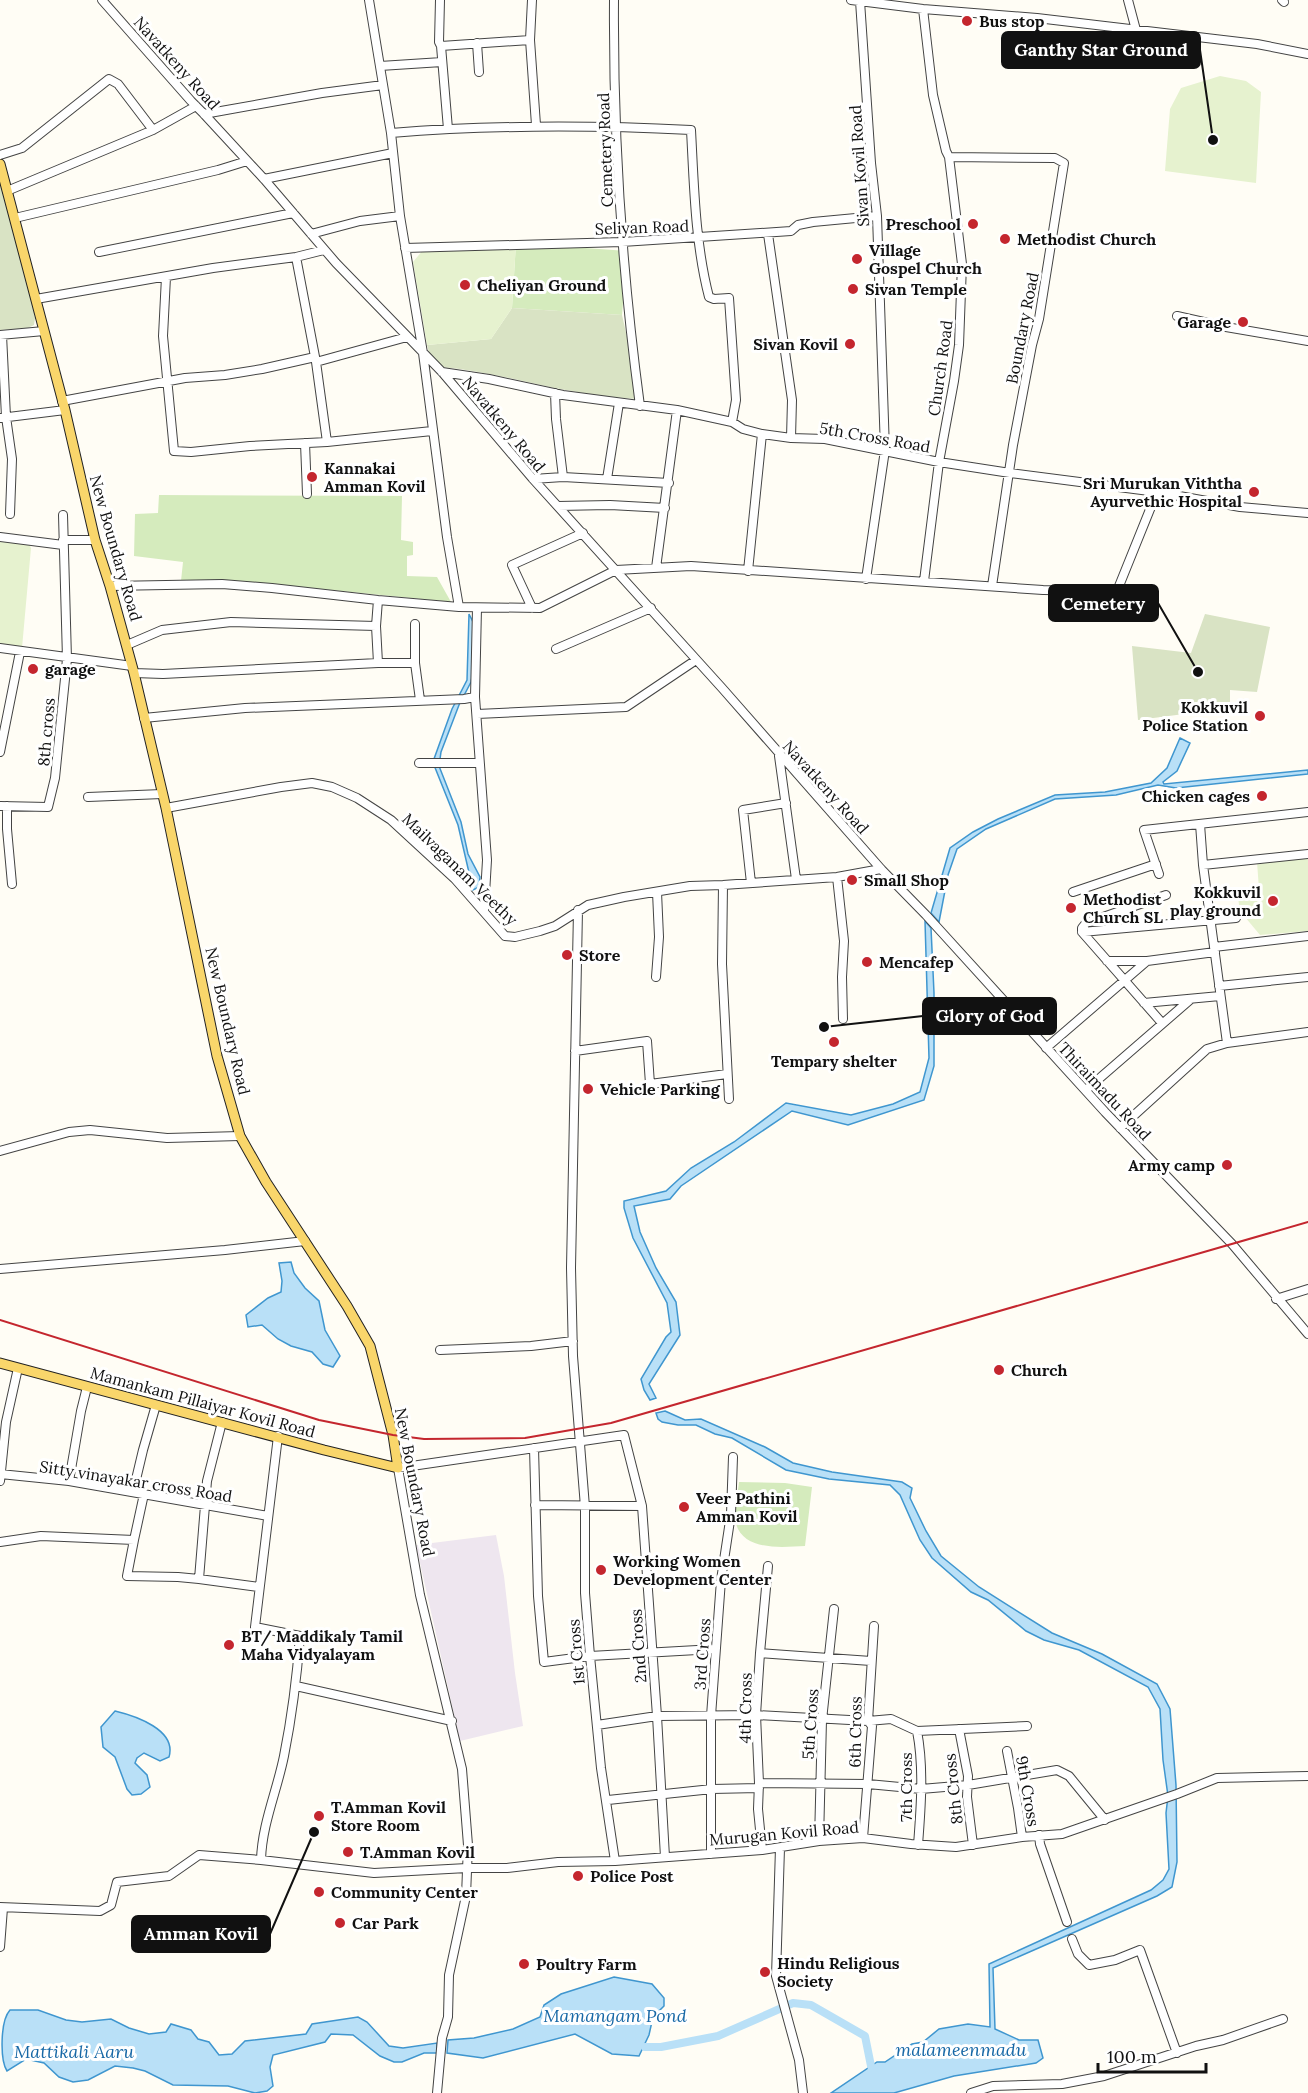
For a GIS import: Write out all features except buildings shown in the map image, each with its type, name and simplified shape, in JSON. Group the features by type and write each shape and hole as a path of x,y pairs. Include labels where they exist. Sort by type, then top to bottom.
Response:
{"main road":[{"name":"New Boundary Road","path":"0,164 2,180 15,218 36,298 95,540 133,669 166,808 217,1056 240,1136 266,1182 370,1346 393,1435 398,1468"},
{"name":"Mamankam Pillaiyar Kovil Road","path":"0,1363 398,1468"}],"street":[{"name":"Navatkeny Road","path":"102,0 264,179 324,250 442,372 533,479 651,608 880,869"},
{"path":"369,0 391,133 400,216 423,353 432,431 459,607"},
{"path":"440,0 439,42 448,129"},
{"path":"531,0 530,40 536,125"},
{"name":"Cemetery Road","path":"615,0 622,242 629,326 640,406"},
{"path":"851,0 923,9 1038,18 1257,44 1308,54"},
{"path":"1128,0 1136,30"},
{"name":"Sivan Kovil Road","path":"860,1 871,163 877,216 885,450 866,579"},
{"path":"923,9 933,95 949,157"},
{"path":"441,46 530,40"},
{"path":"477,44 479,72"},
{"path":"380,66 442,62"},
{"path":"0,155 22,148 109,79 118,84 153,130"},
{"path":"204,114 322,93 383,85"},
{"path":"7,191 153,130 196,106"},
{"path":"391,133 536,125 691,130 699,238 709,297 729,298 736,400 732,422"},
{"path":"264,179 393,153"},
{"name":"Church Road","path":"924,581 939,462 959,345 962,287 960,236 949,157"},
{"name":"Boundary Road","path":"949,157 1055,158 1064,163 1039,319 1022,397 992,586"},
{"path":"15,218 218,170 246,160"},
{"path":"99,252 293,213"},
{"path":"311,234 360,221 400,216"},
{"name":"Seliyan Road","path":"405,248 622,242 768,234 792,231 798,225 813,222 877,216"},
{"path":"768,234 792,400 791,438"},
{"path":"36,298 213,268 296,257 324,250"},
{"path":"296,257 327,442"},
{"path":"166,277 163,336 174,451 191,452 327,442 432,431"},
{"path":"1177,316 1308,341"},
{"path":"10,514 12,459 3,418 1,335 44,331"},
{"path":"3,418 184,378 225,375 315,360 407,338"},
{"name":"5th Cross Road","path":"442,372 489,378 555,393 677,410 732,422 743,429 762,434 825,439 939,462 1010,473 1157,492 1240,507 1308,513"},
{"path":"555,393 563,477"},
{"path":"607,479 619,403"},
{"path":"656,568 677,410"},
{"path":"748,571 762,434"},
{"path":"305,443 307,494"},
{"path":"533,479 563,477 669,483"},
{"path":"110,586 222,584 459,607 540,608 616,570 691,566 1043,590 1117,591 1157,492"},
{"path":"558,506 610,505 665,508"},
{"name":"8th cross","path":"4,806 48,807 55,778 67,658 63,515"},
{"path":"532,608 512,565 583,533"},
{"path":"0,537 63,542 95,540"},
{"path":"378,600 376,626 378,663"},
{"path":"477,608 475,697 487,860 484,911"},
{"path":"556,649 651,608"},
{"path":"127,645 162,630 231,622 376,626"},
{"path":"415,624 415,663 420,700"},
{"path":"0,648 163,674 415,663"},
{"path":"0,752 20,652"},
{"path":"477,714 626,706 696,660"},
{"path":"144,718 245,708 475,697"},
{"path":"778,754 796,879"},
{"path":"419,763 479,763"},
{"name":"Mailvaganam Veethy","path":"166,808 312,783 332,787 357,798 391,820 455,879 506,936 515,937 555,926 588,905 615,899 690,886 837,877 880,869"},
{"path":"88,797 162,794"},
{"path":"751,883 743,810 786,803"},
{"path":"4,806 12,884"},
{"path":"1159,874 1144,830 1308,812"},
{"path":"1200,824 1203,865 1227,1043"},
{"path":"1203,865 1308,854"},
{"path":"1073,892 1156,864"},
{"name":"Thiraimadu Road","path":"880,869 926,915 1120,1128 1232,1244 1276,1299 1308,1334"},
{"path":"837,877 844,941 843,1019"},
{"path":"723,885 722,964 729,1099"},
{"path":"656,976 659,937 657,892"},
{"path":"1082,932 1086,923 1166,895"},
{"name":"1st Cross","path":"578,910 571,1268 573,1341 585,1507 585,1593 590,1656 601,1768 608,1800 615,1861"},
{"path":"1082,932 1236,918"},
{"path":"1082,932 1162,1023"},
{"path":"1107,961 1147,961 1308,936"},
{"path":"1046,1048 1147,961"},
{"path":"1219,986 1308,977"},
{"path":"1144,1003 1220,996"},
{"path":"1086,1090 1191,999"},
{"path":"1120,1128 1207,1049 1227,1043 1308,1032"},
{"path":"575,1051 647,1041 650,1084 727,1074"},
{"path":"0,1151 69,1132 90,1130 167,1138 240,1136"},
{"path":"0,1269 305,1241"},
{"path":"1276,1299 1308,1289"},
{"path":"440,1350 573,1341"},
{"path":"0,1481 6,1422 18,1368"},
{"path":"69,1481 87,1387"},
{"path":"133,1492 156,1405"},
{"path":"199,1579 207,1481 222,1422"},
{"name":"2nd Cross","path":"579,1440 624,1435 642,1506 665,1857"},
{"path":"261,1860 261,1840 284,1758 296,1686 300,1636 255,1627 278,1436"},
{"path":"398,1468 579,1440"},
{"name":"1st Cross","path":"534,1448 538,1596 544,1662 590,1656"},
{"name":"3rd Cross","path":"711,1854 711,1716 721,1580 731,1514 733,1457"},
{"name":"New Boundary Road","path":"398,1468 420,1595 462,1769 468,1845 466,1896 449,1975 448,2017 442,2038 438,2093"},
{"name":"Sitty vinayakar cross Road","path":"0,1474 69,1481 268,1516"},
{"path":"144,1494 127,1576 178,1577 259,1587"},
{"path":"535,1505 642,1506"},
{"path":"0,1542 41,1536 134,1540"},
{"name":"4th Cross","path":"762,1850 758,1809 756,1715 768,1566"},
{"name":"5th Cross","path":"819,1841 822,1720 834,1609"},
{"name":"6th Cross","path":"863,1838 872,1726 868,1721 874,1626"},
{"path":"590,1656 715,1650"},
{"path":"760,1653 871,1661"},
{"path":"296,1686 452,1721"},
{"path":"597,1725 657,1716 756,1715 822,1720 891,1719 917,1731 1027,1726"},
{"name":"8th Cross","path":"959,1730 968,1776 967,1797 973,1845"},
{"name":"7th Cross","path":"917,1731 921,1790 918,1845"},
{"name":"9th Cross","path":"1007,1750 1022,1837"},
{"path":"608,1800 712,1789 820,1784 868,1784 921,1790 968,1785 1057,1770 1069,1776 1105,1820"},
{"name":"Murugan Kovil Road","path":"1,1908 100,1911 111,1905 117,1882 169,1876 199,1855 374,1873 507,1868 558,1862 615,1861 762,1850 819,1841 863,1838 956,1847 1022,1837 1062,1834 1217,1778 1308,1776"},
{"path":"1039,1835 1040,1844 1067,1922"},
{"path":"780,1848 776,1976 799,2060 803,2093"},
{"path":"0,1947 1,1908"},
{"path":"1072,1939 1078,1954 1089,1965 1115,1960 1140,1950 1177,2054"},
{"path":"971,2093 993,2086 1062,2084 1104,2076 1196,2046 1223,2040 1283,2019"}],"shaded area":[{"path":"496,1535 504,1576 523,1726 460,1741 416,1545"}],"green space":[{"path":"1220,76 1246,81 1261,92 1256,183 1165,171 1170,109 1181,88"},
{"path":"0,183 31,294 34,325 26,329 0,330"},
{"path":"516,243 627,251 622,315 512,308"},
{"name":"Cheliyan Ground","path":"516,243 512,308 491,339 427,345 413,262 423,250"},
{"path":"512,308 622,315 632,359 636,399 574,392 483,373 440,367 430,356 427,345 491,339"},
{"path":"159,495 402,496 401,540 413,542 413,555 407,556 407,576 437,577 451,602 281,585 181,581 183,562 134,556 135,514 158,513"},
{"path":"0,539 29,544 31,548 22,648 0,645"},
{"path":"1205,614 1270,627 1257,692 1230,690 1230,708 1138,720 1132,646 1191,653"},
{"name":"Kokkuvil play ground","path":"1308,857 1308,931 1260,935 1240,911 1237,891 1259,889 1257,862"},
{"path":"739,1482 785,1483 812,1487 805,1546 774,1547 753,1543 745,1538 735,1520"}],"water":[{"path":"469,614 473,622 473,673 441,752 439,766 461,822 468,854 480,877 479,887 473,890 458,825 434,765 434,759 452,709 467,680"},
{"path":"1180,738 1190,743 1177,771 1163,782 1164,784 1308,770 1308,774 1176,788 1158,785 1116,795 1055,799 986,829 957,849 948,875 939,922 931,913 950,848 973,832 998,819 1055,795 1105,792 1151,783 1167,768"},
{"path":"925,921 931,928 934,1066 924,1100 848,1125 792,1111 681,1186 670,1199 634,1206 640,1232 656,1268 676,1302 680,1335 649,1384 656,1398 650,1400 641,1379 671,1332 667,1303 633,1238 624,1201 666,1191 691,1168 734,1142 786,1103 851,1115 893,1104 920,1092 929,1058"},
{"path":"291,1262 294,1273 319,1301 325,1330 340,1356 333,1367 323,1364 312,1352 291,1346 278,1339 262,1325 248,1327 246,1315 268,1298 281,1292 279,1263"},
{"name":"malameenmadu","path":"665,1411 685,1420 701,1419 765,1447 793,1463 832,1472 902,1482 912,1488 910,1498 941,1556 979,1587 1052,1633 1102,1654 1157,1684 1170,1709 1176,1785 1177,1862 1172,1887 1157,1896 993,1968 995,2029 1019,2040 1038,2040 1043,2058 1036,2063 954,2076 894,2093 831,2093 877,2062 885,2062 912,2044 923,2042 939,2029 968,2024 990,2027 989,1964 1151,1890 1163,1880 1169,1869 1166,1813 1168,1796 1160,1709 1148,1687 1079,1650 1044,1640 1026,1631 988,1600 971,1592 932,1558 920,1540 900,1495 890,1485 829,1479 786,1470 732,1438 715,1434 696,1425 662,1422 656,1413"},
{"path":"115,1711 133,1716 153,1726 167,1739 170,1747 169,1757 160,1761 144,1753 137,1758 135,1763 147,1775 150,1787 141,1794 132,1795 127,1789 115,1757 103,1747 101,1727"},
{"name":"Mamangam Pond","path":"614,1977 652,1984 664,1998 664,2006 653,2017 649,2035 639,2056 612,2054 575,2034 483,2058 447,2053 448,2040 474,2038 513,2029 540,2017 544,2005 561,1994"},
{"name":"Mattikali Aaru","path":"10,2010 38,2010 66,2020 82,2022 111,2019 149,2034 166,2032 171,2024 191,2030 198,2039 209,2042 219,2055 232,2054 245,2041 306,2034 312,2024 358,2017 367,2022 389,2046 403,2048 437,2043 437,2053 424,2053 402,2062 394,2062 380,2056 353,2035 331,2034 325,2042 273,2055 270,2067 273,2086 267,2091 255,2093 228,2086 173,2085 145,2071 115,2066 88,2080 73,2082 59,2077 44,2063 26,2059 7,2071 3,2058 2,2041 4,2023"}],"waterway":[{"path":"645,2047 661,2047 718,2036 793,2003 811,2005 865,2036 871,2066"}],"railway":[{"path":"0,1320 319,1420 424,1439 525,1438 611,1423 1308,1222"}],"place":[{"name":"Bus stop","path":"967,21"},
{"name":"Ganthy Star Ground","path":"1213,140"},
{"name":"Preschool","path":"973,224"},
{"name":"Methodist Church","path":"1005,239"},
{"name":"Village Gospel Church","path":"857,259"},
{"name":"Cheliyan Ground","path":"465,285"},
{"name":"Sivan Temple","path":"853,289"},
{"name":"Garage","path":"1243,322"},
{"name":"Sivan Kovil","path":"850,344"},
{"name":"Kannakai Amman Kovil","path":"312,477"},
{"name":"Sri Murukan Viththa Ayurvethic Hospital","path":"1254,492"},
{"name":"garage","path":"33,669"},
{"name":"Cemetery","path":"1198,672"},
{"name":"Kokkuvil Police Station","path":"1260,716"},
{"name":"Chicken cages","path":"1262,796"},
{"name":"Small Shop","path":"852,880"},
{"name":"Kokkuvil play ground","path":"1273,901"},
{"name":"Methodist Church SL","path":"1071,908"},
{"name":"Store","path":"567,955"},
{"name":"Mencafep","path":"867,962"},
{"name":"Glory of God","path":"824,1027"},
{"name":"Tempary shelter","path":"834,1042"},
{"name":"Vehicle Parking","path":"588,1089"},
{"name":"Army camp","path":"1227,1165"},
{"name":"Church","path":"999,1370"},
{"name":"Veer Pathini Amman Kovil","path":"684,1507"},
{"name":"Working Women Development Center","path":"601,1570"},
{"name":"BT/ Maddikaly Tamil Maha Vidyalayam","path":"229,1645"},
{"name":"T.Amman Kovil Store Room","path":"319,1816"},
{"name":"Amman Kovil","path":"314,1832"},
{"name":"T.Amman Kovil","path":"348,1852"},
{"name":"Police Post","path":"578,1876"},
{"name":"Community Center","path":"319,1892"},
{"name":"Car Park","path":"340,1923"},
{"name":"Poultry Farm","path":"524,1964"},
{"name":"Hindu Religious Society","path":"765,1972"}]}
